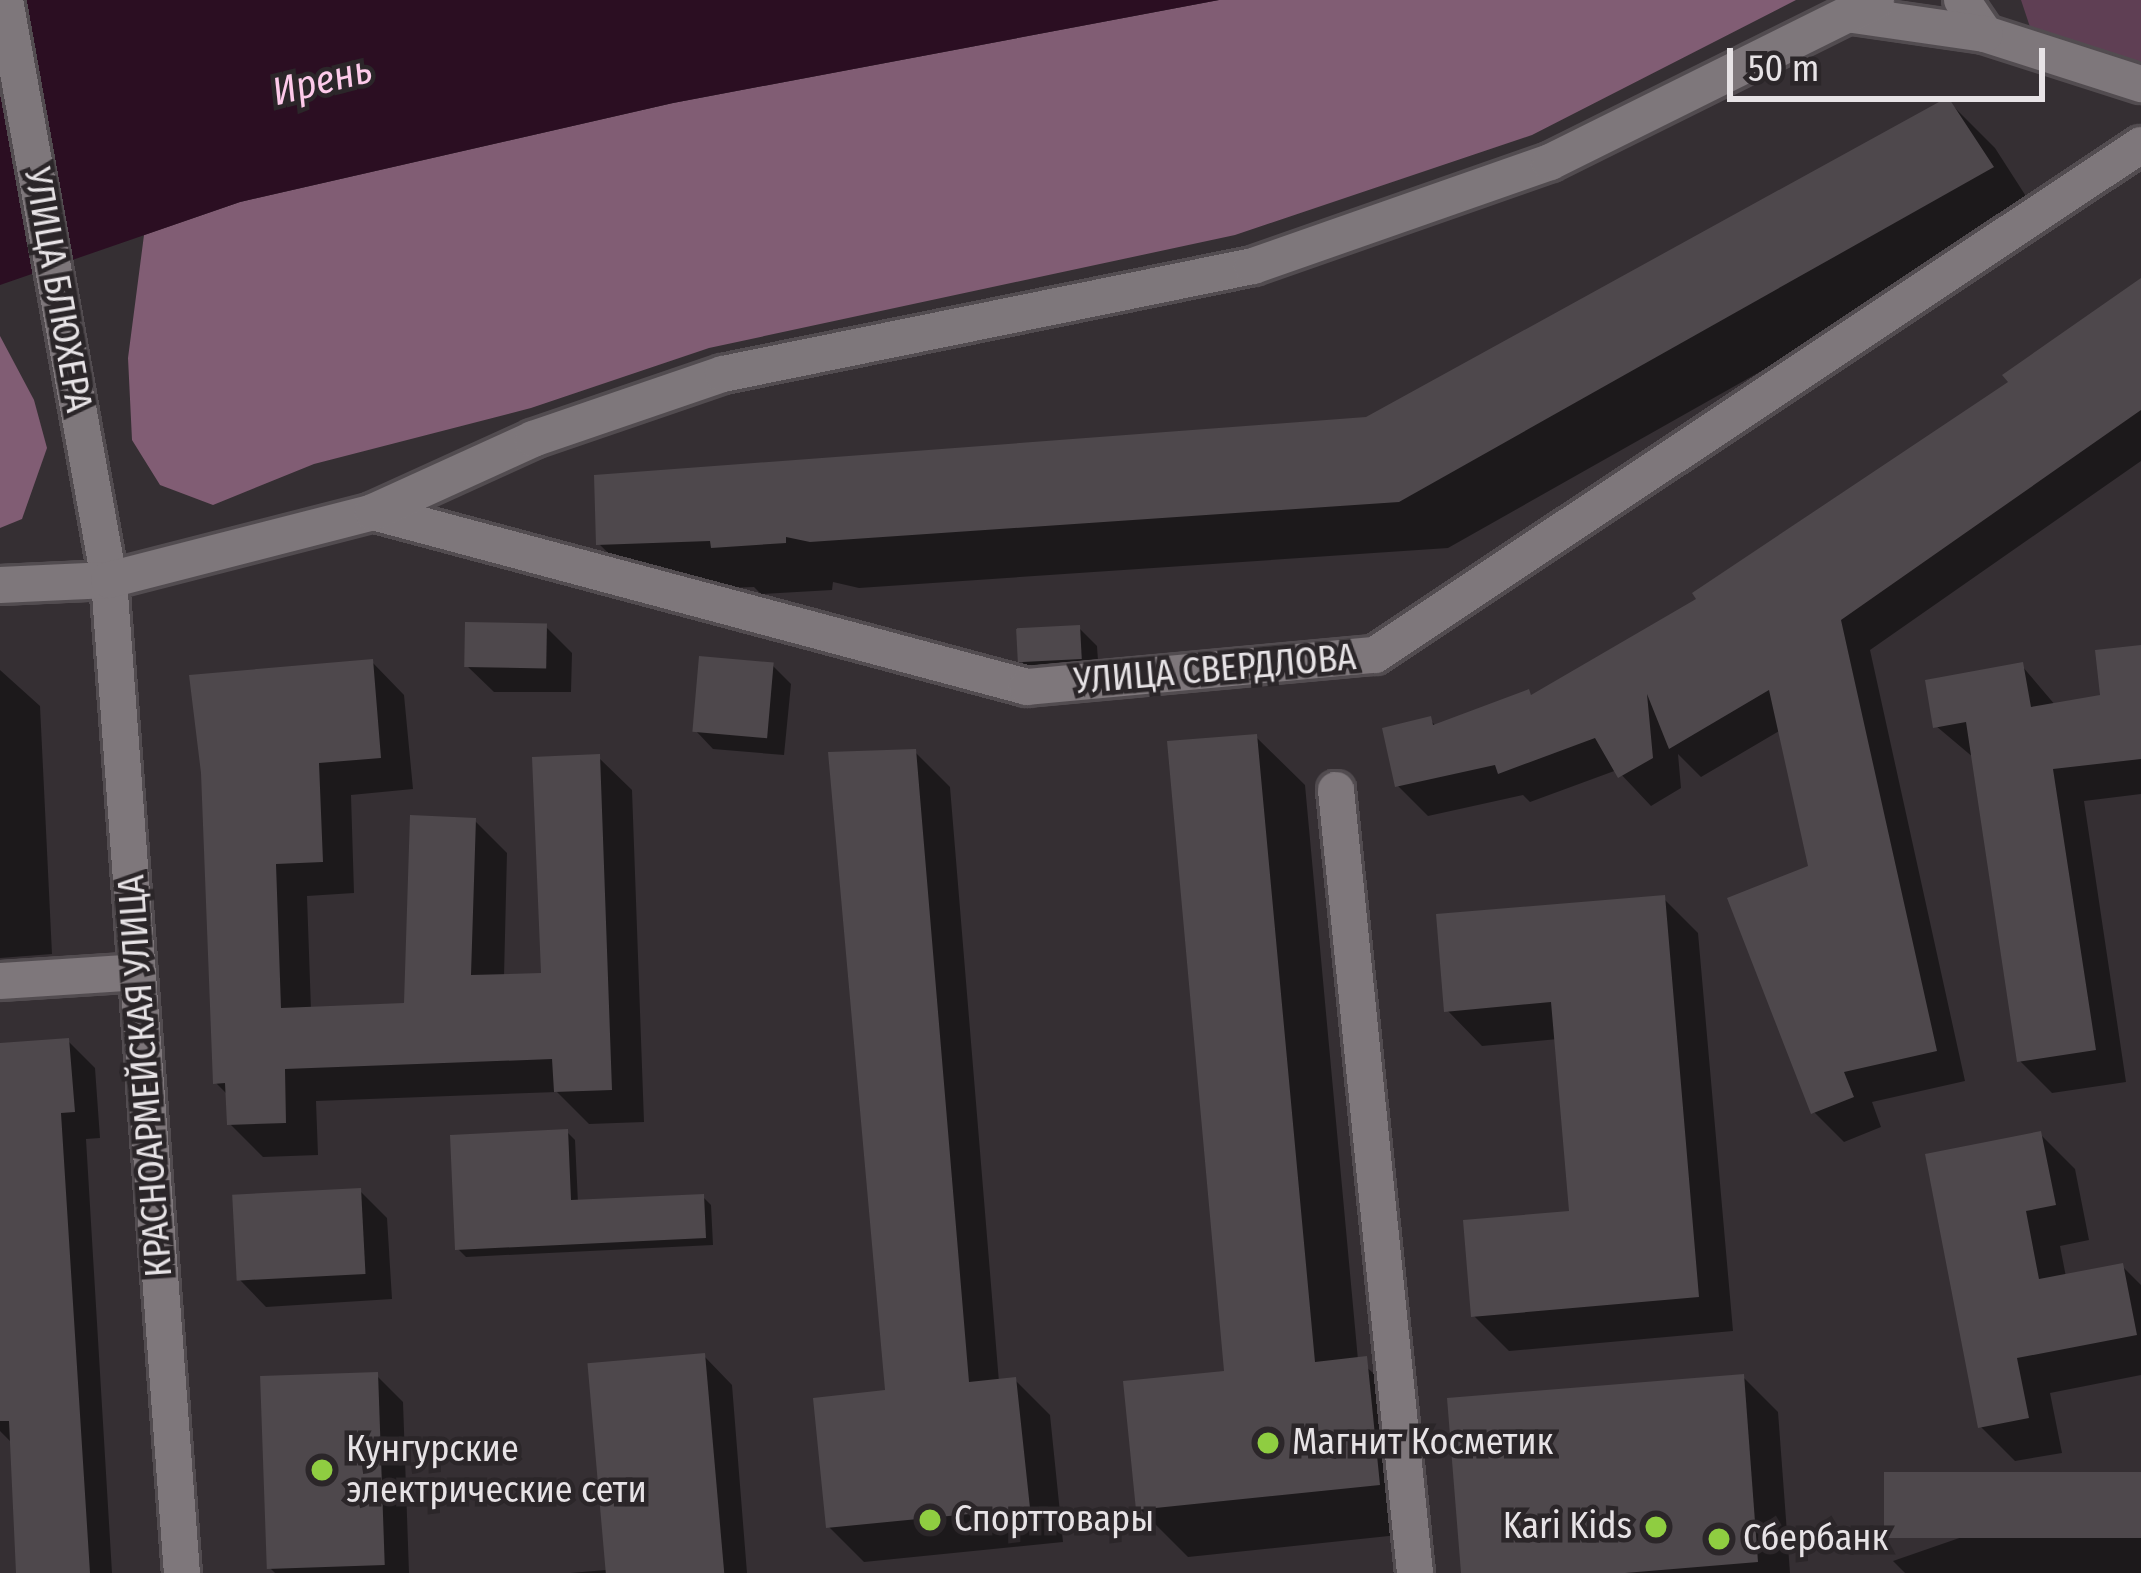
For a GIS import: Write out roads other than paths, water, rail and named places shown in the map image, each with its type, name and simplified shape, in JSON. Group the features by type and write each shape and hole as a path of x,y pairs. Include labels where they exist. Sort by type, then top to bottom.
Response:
{"street":[{"name":"УЛИЦА БЛЮХЕРА","path":"5,0 109,580"},
{"path":"1962,0 1985,34"},
{"name":"УЛИЦА СВЕРДЛОВА","path":"0,585 109,580 373,512 533,439 723,374 1253,266 1550,162 1864,7 1985,34 2141,84"},
{"name":"УЛИЦА СВЕРДЛОВА","path":"373,512 1027,687 1375,655 2141,145"},
{"name":"КРАСНОАРМЕЙСКАЯ УЛИЦА","path":"109,580 182,1573"},
{"path":"1336,790 1415,1573"},
{"path":"0,981 138,972"}],"water":[{"name":"Ирень","path":"0,0 1219,0 673,103 240,202 0,285"}],"place":[{"name":"Магнит Косметик","path":"1268,1443"},
{"name":"Кунгурские электрические сети","path":"322,1470"},
{"name":"Спорттовары","path":"930,1520"},
{"name":"Kari Kids","path":"1656,1527"},
{"name":"Сбербанк","path":"1719,1539"}]}
